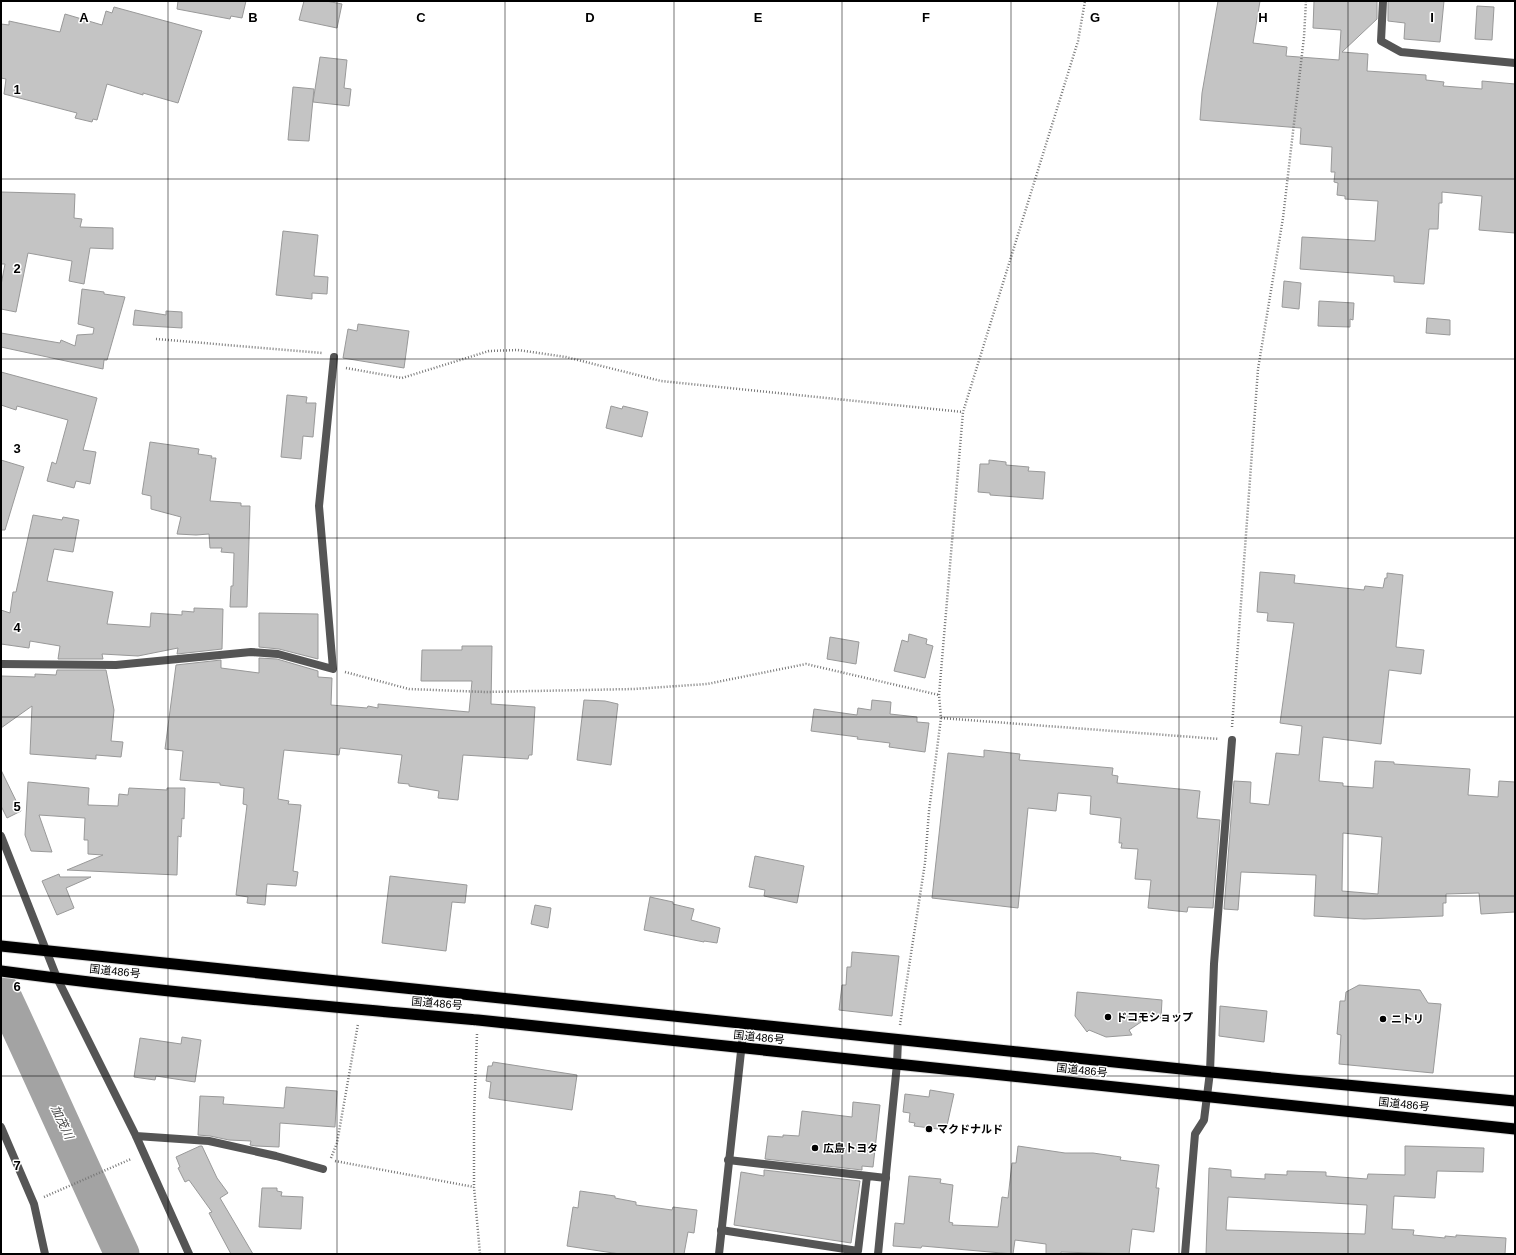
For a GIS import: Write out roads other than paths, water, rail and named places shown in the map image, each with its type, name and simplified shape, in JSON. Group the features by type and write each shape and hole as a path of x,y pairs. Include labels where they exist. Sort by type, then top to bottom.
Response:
{"highway":[{"name":"国道486号","path":"1,946 46,952 1210,1072 1515,1101"},
{"name":"国道486号","path":"1,971 1515,1129"}],"street":[{"path":"1383,1 1381,41 1401,52 1515,63"},
{"path":"1,664 116,665 251,652 278,654 333,669 319,506 334,357"},
{"path":"1185,1254 1195,1134 1204,1120 1210,1072 1214,964 1232,740"},
{"path":"1,836 57,978 136,1136 189,1254"},
{"path":"719,1254 728,1160 744,1024"},
{"path":"878,1254 897,1064 898,1040"},
{"path":"1,1127 34,1204 45,1254"},
{"path":"136,1136 209,1141 276,1156 323,1170"},
{"path":"728,1160 886,1178"},
{"path":"721,1230 858,1251 867,1176"}],"waterway":[{"name":"加茂川","path":"1,990 122,1254"}],"place":[{"name":"ドコモショップ","path":"1108,1017"},
{"name":"ニトリ","path":"1383,1019"},
{"name":"マクドナルド","path":"929,1129"},
{"name":"広島トヨタ","path":"815,1148"}]}
